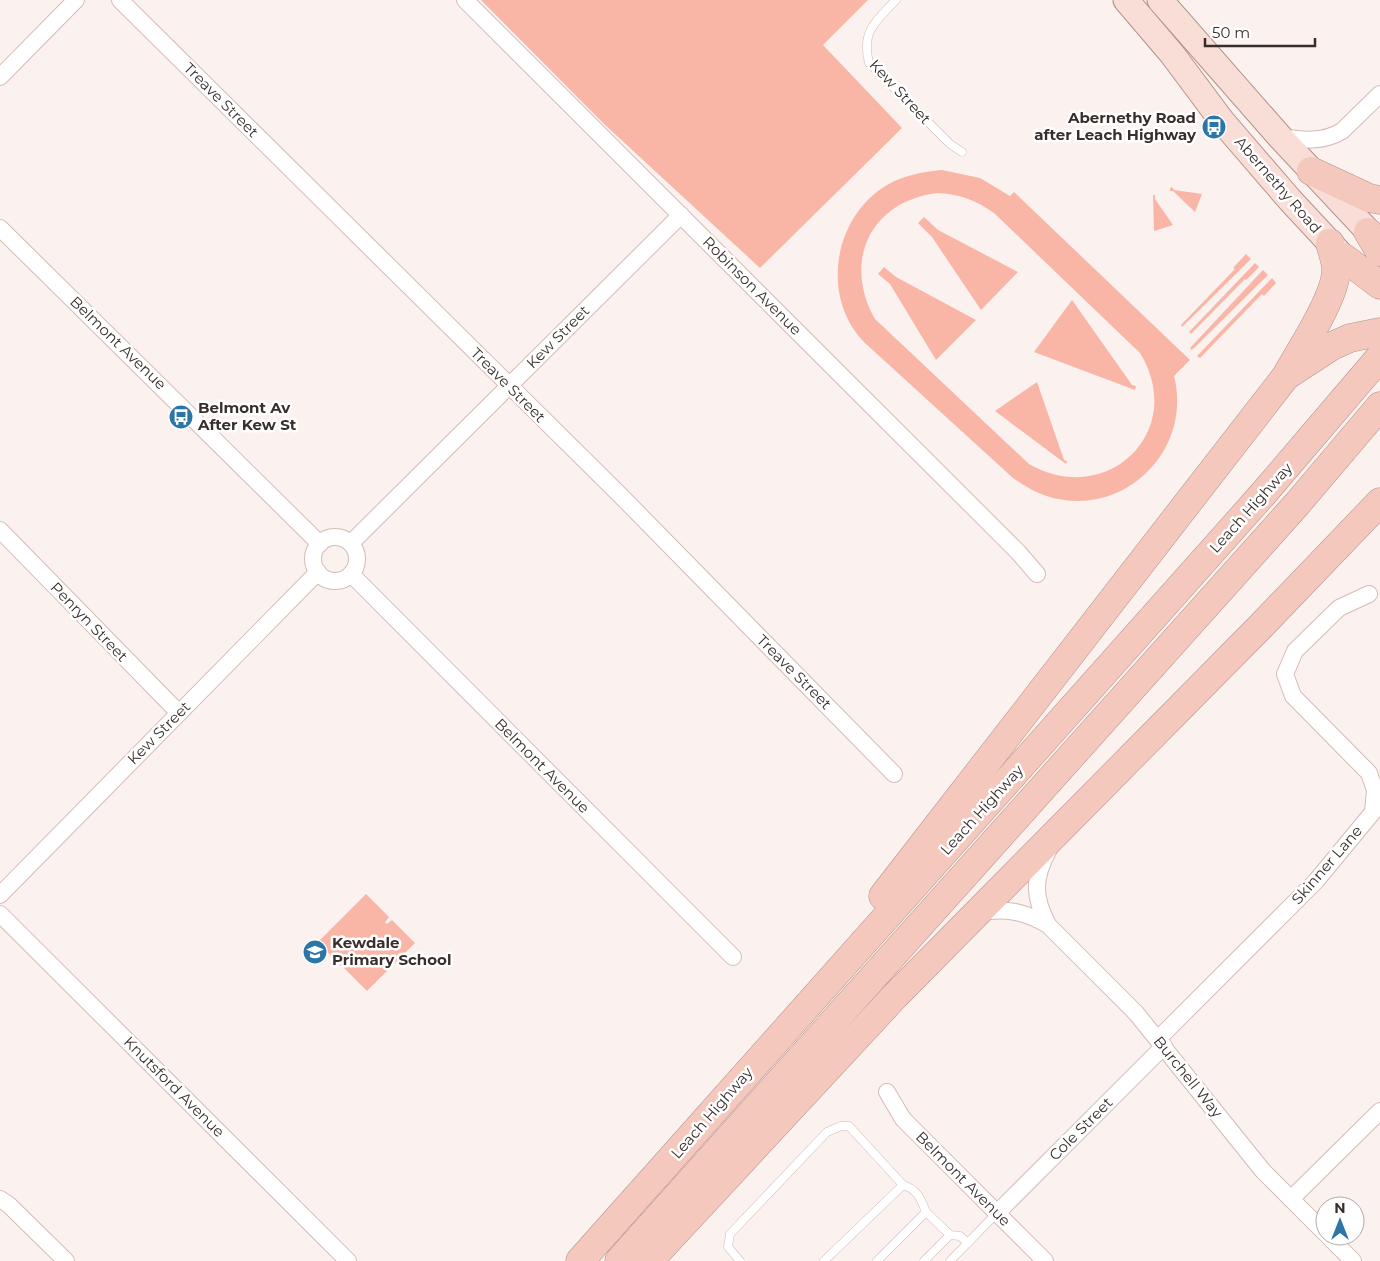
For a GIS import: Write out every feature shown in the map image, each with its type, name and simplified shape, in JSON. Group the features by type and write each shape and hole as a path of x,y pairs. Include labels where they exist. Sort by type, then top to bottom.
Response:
{"highway":[{"path":"1311,171 1369,198 1380,200"},
{"path":"1336,250 1380,285"},
{"path":"745,1075 1286,376 1326,303 1336,271 1336,250"},
{"path":"1286,376 1332,346 1350,338 1378,341"},
{"name":"Leach Highway","path":"580,1261 1264,494 1378,341"},
{"name":"Leach Highway","path":"619,1261 1297,504 1380,406"},
{"path":"1354,528 1380,492"},
{"path":"649,1261 888,1003 1261,626 1380,502"}],"main road":[{"name":"Abernethy Road","path":"1126,0 1172,54 1222,121 1336,250 1380,294"},
{"path":"1160,0 1376,243"}],"street":[{"path":"0,77 76,0"},
{"name":"Treave Street","path":"120,0 621,496 894,774"},
{"name":"Robinson Avenue","path":"464,0 681,215 1037,574"},
{"path":"1280,137 1302,140 1324,139 1335,136 1380,94"},
{"name":"Kew Street","path":"351,543 681,215"},
{"name":"Belmont Avenue","path":"0,228 320,544"},
{"name":"Penryn Street","path":"0,530 179,713"},
{"path":"332,537 345,539 351,543 357,555 355,569 351,574 338,580 330,580 318,572 315,567 314,554 320,544 332,537"},
{"name":"Kew Street","path":"0,895 318,572"},
{"name":"Belmont Avenue","path":"351,574 734,957"},
{"name":"Skinner Lane","path":"1161,1043 1316,881 1373,812 1375,790 1369,773 1293,696 1285,674 1295,651 1339,608 1369,594"},
{"name":"Burchell Way","path":"1048,925 1039,907 1036,888 1040,866 1058,832"},
{"name":"Burchell Way","path":"977,914 991,910 1010,910 1027,914 1048,925 1136,1013 1263,1171 1315,1223"},
{"name":"Knutsford Avenue","path":"0,914 348,1261"},
{"name":"Cole Street","path":"997,1212 1161,1043"},
{"name":"Belmont Avenue","path":"887,1092 903,1119 1045,1261"},
{"path":"1291,1199 1380,1111"},
{"path":"0,1200 9,1206 66,1261"},
{"path":"1338,1246 1353,1261"}],"lane":[{"name":"Kew Street","path":"896,0 871,26 865,48 869,63 950,144 962,152"},
{"path":"740,1261 728,1247 730,1234 827,1132 840,1126 850,1126 903,1185 912,1188 921,1200 926,1212 950,1235 960,1236 968,1242"},
{"path":"824,1261 903,1185"},
{"path":"876,1261 926,1212"},
{"path":"950,1261 997,1212"},
{"path":"924,1261 950,1235"}],"shaded area":[{"path":"481,0 868,0 823,45 902,128 760,268 603,123"},
{"path":"942,170 980,178 1010,196 1014,192 1190,360 1174,376 1177,402 1174,427 1164,450 1150,469 1131,485 1109,496 1084,501 1052,498 1029,488 1013,478 865,343 851,325 842,304 838,282 839,259 844,237 854,217 869,199 887,185 907,176","holes":["937,193 967,198 994,213 1140,353 1152,382 1154,410 1147,434 1132,455 1111,469 1086,477 1058,475 1029,464 875,319 865,297 861,276 863,256 869,237 880,221 895,208 914,198"]},
{"path":"1172,187 1174,190 1202,194 1195,212 1173,191 1170,191"},
{"path":"1153,195 1155,195 1155,199 1173,225 1154,231"},
{"path":"924,217 938,230 1018,272 981,310 932,237 918,223"},
{"path":"1246,254 1251,259 1182,327 1181,325 1235,269 1233,268"},
{"path":"1255,263 1259,267 1191,334 1189,332"},
{"path":"884,267 896,277 976,320 936,360 890,284 878,274"},
{"path":"1263,270 1268,275 1192,350 1190,348"},
{"path":"1272,278 1276,283 1264,296 1262,294 1200,358 1197,356"},
{"path":"1072,300 1132,385 1136,386 1135,390 1034,352"},
{"path":"1037,382 1064,460 1067,461 1066,464 995,411"},
{"path":"366,894 389,917 385,922 387,924 392,920 415,943 367,991 344,968 348,963 347,961 341,966 318,942"}],"place":[{"name":"Abernethy Road after Leach Highway","path":"1214,127"},
{"name":"Belmont Av After Kew St","path":"181,417"},
{"name":"Kewdale Primary School","path":"315,952"}]}
